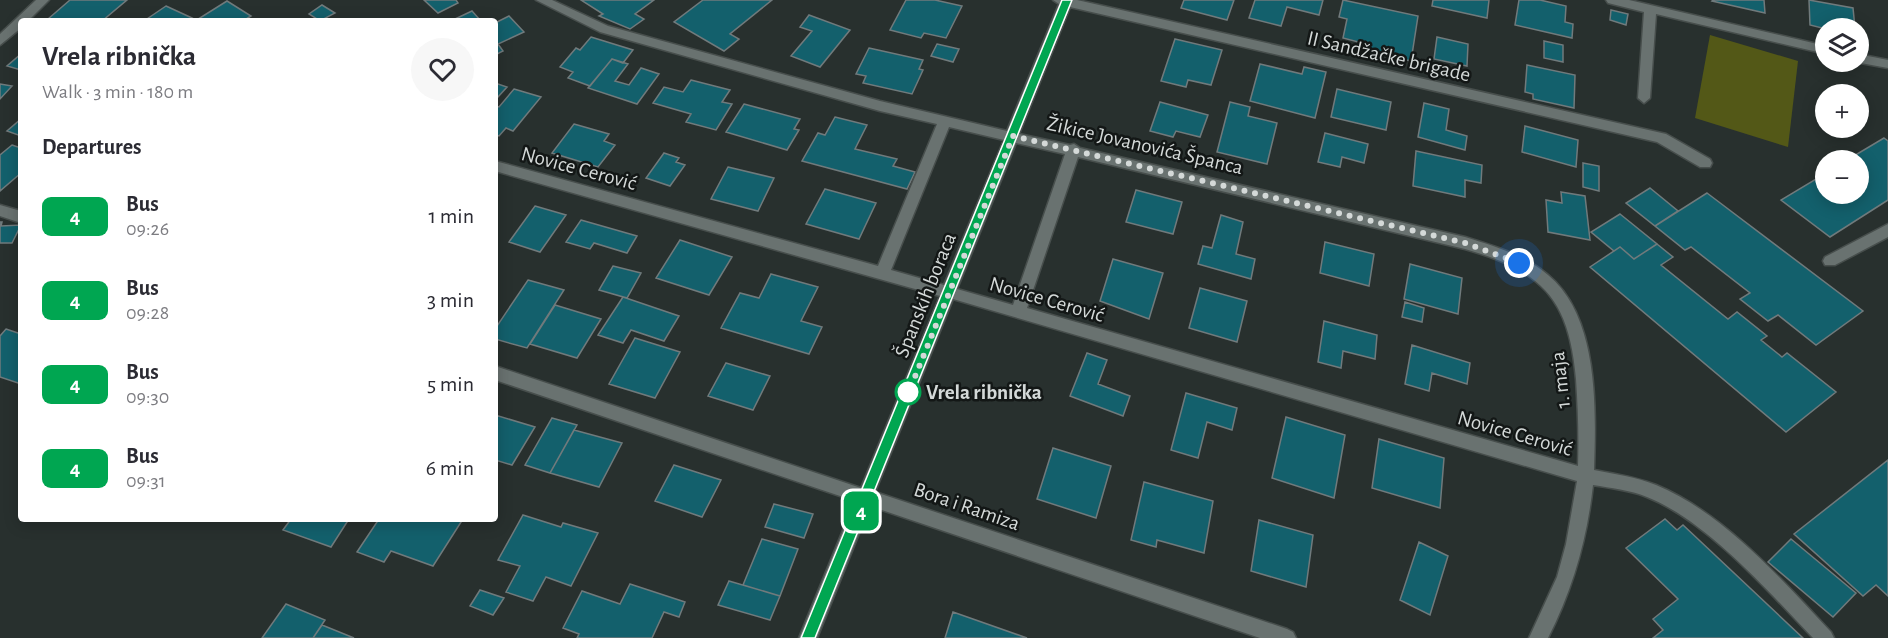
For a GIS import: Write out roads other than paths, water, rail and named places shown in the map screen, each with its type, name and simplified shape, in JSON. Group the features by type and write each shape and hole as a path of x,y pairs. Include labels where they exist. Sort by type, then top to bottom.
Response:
{"street":[{"path":"27,18 43,0"},
{"name":"Žikice Jovanovića Španca","path":"542,0 622,35 880,106 1074,149 1465,243 1508,257 1530,270"},
{"name":"Španskih boraca","path":"808,638 868,496 948,292 1013,136 1064,0"},
{"name":"II Sandžačke brigade","path":"1064,0 1661,138 1705,163"},
{"path":"1611,0 1815,47"},
{"path":"1644,98 1650,9"},
{"path":"1869,60 1888,64"},
{"path":"882,273 945,121"},
{"path":"1017,313 1074,149"},
{"name":"Novice Cerović","path":"498,167 882,273 1587,476 1657,493 1696,520 1758,569 1825,638"},
{"path":"0,210 18,216"},
{"path":"1830,261 1888,230"},
{"name":"1. maja","path":"1530,270 1562,299 1574,321 1579,339 1586,396 1587,476 1569,567 1550,618 1538,638"},
{"name":"Bora i Ramiza","path":"498,374 1287,638"}],"place":[{"name":"Vrela ribnička","path":"908,392"}]}
